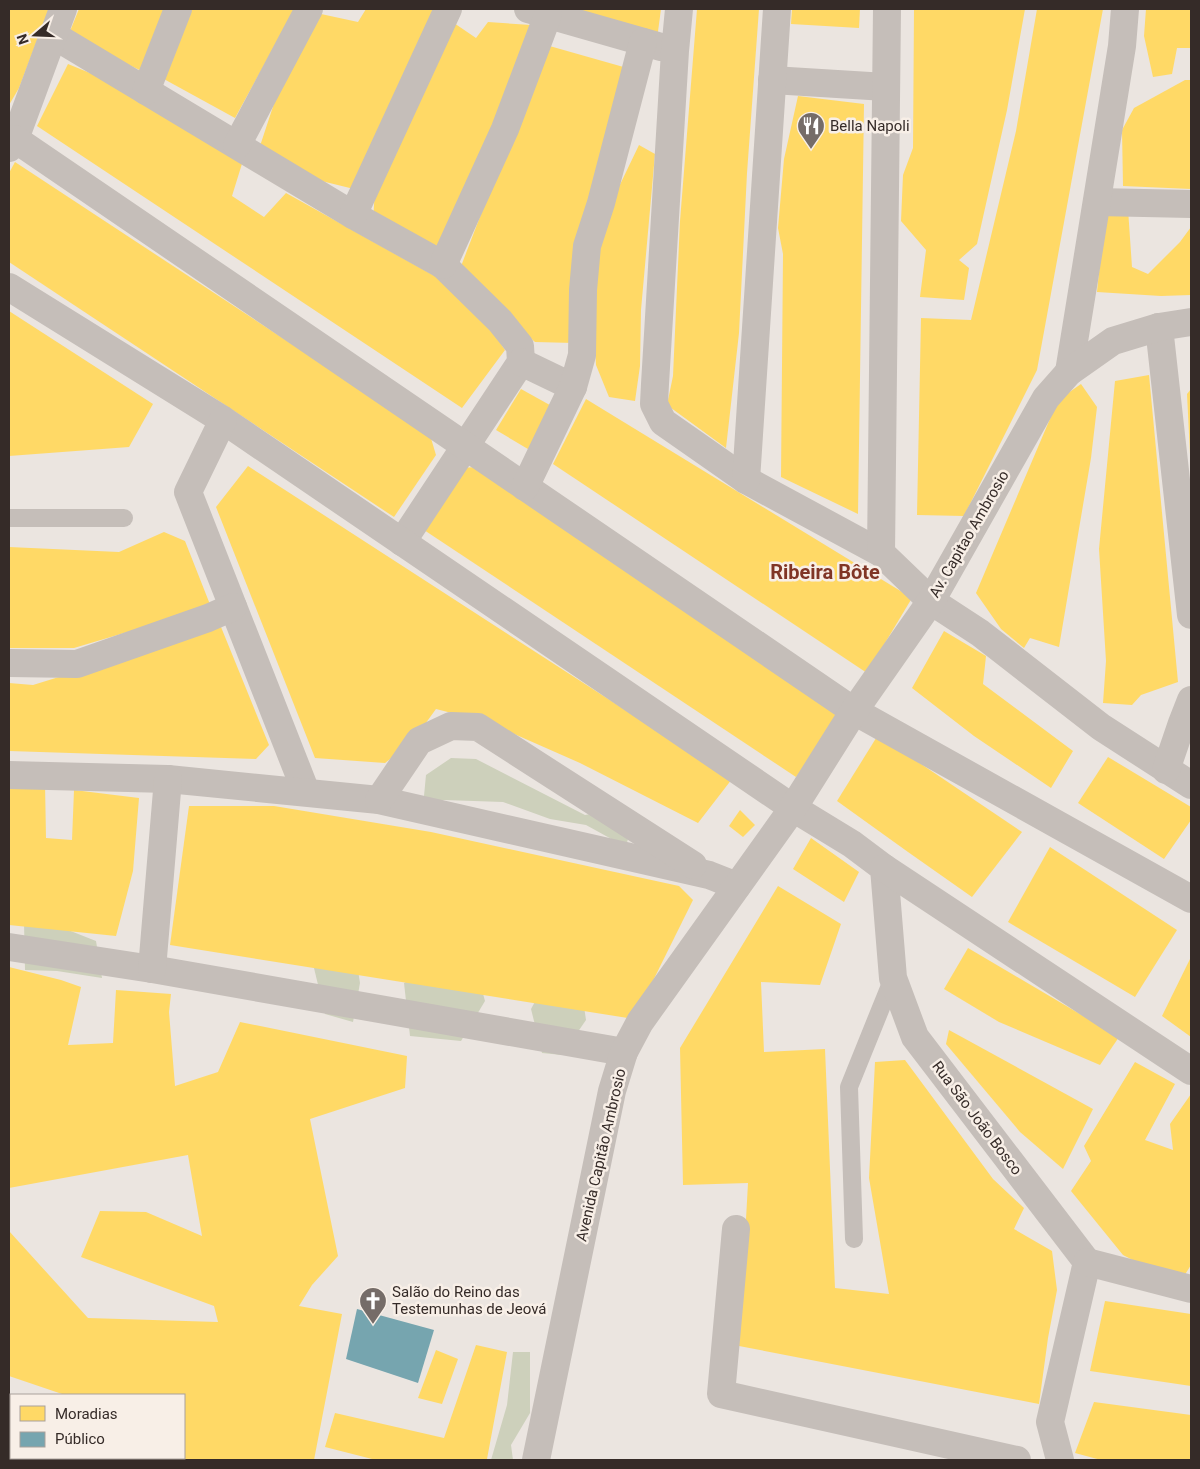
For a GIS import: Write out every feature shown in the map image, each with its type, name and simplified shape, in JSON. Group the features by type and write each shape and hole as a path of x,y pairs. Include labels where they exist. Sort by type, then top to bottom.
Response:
{"street":[{"path":"63,9 12,144 465,446 854,711 1191,899"},
{"path":"146,91 178,9"},
{"path":"237,145 309,9"},
{"path":"353,215 448,9"},
{"path":"680,9 675,51 654,404 663,422 746,480 881,553 931,601 980,633 1101,726 1191,785"},
{"path":"746,480 777,9"},
{"path":"881,553 887,9"},
{"path":"1069,372 1122,46 1125,9"},
{"path":"443,265 505,129 538,12 675,51"},
{"path":"53,35 353,215 443,265 500,321 520,346 521,362 402,542"},
{"path":"525,487 573,387 582,355 583,290 587,246 601,203 643,42"},
{"path":"772,80 886,87"},
{"path":"1097,202 1191,204"},
{"path":"9,287 223,420 793,808 852,844 884,868 1191,1071"},
{"name":"Av. Capitao Ambrosio","path":"793,808 854,711 931,601 1046,398 1069,372 1113,341 1159,327 1191,322"},
{"path":"1159,327 1191,615"},
{"path":"521,362 573,387"},
{"path":"223,420 188,492 306,792"},
{"path":"9,664 77,664 208,618 233,607"},
{"path":"1166,770 1191,700"},
{"path":"379,800 419,741 451,726 478,727 709,876"},
{"path":"9,775 168,779 379,800 709,876 737,886"},
{"path":"152,969 168,779"},
{"name":"Avenida Capitão Ambrosio","path":"536,1460 612,1091 624,1052 640,1022 793,808"},
{"name":"Rua São João Bosco","path":"884,868 893,978 915,1037 1087,1262"},
{"path":"9,947 152,969 624,1052"},
{"path":"736,1229 721,1394 1017,1460"},
{"path":"1060,1460 1050,1422 1087,1262 1191,1289"}],"lane":[{"path":"9,518 124,518"},
{"path":"854,1239 849,1087 893,978"}],"green space":[{"path":"451,758 476,759 585,815 612,810 634,813 626,847 586,825 550,819 503,802 444,800 432,805 424,796 426,775"},
{"path":"24,922 58,926 96,941 102,978 57,971 25,970"},
{"path":"449,959 478,975 485,1001 461,1041 410,1036 404,983"},
{"path":"333,960 357,964 360,983 353,1022 325,1014 314,968"},
{"path":"542,989 582,993 586,1020 562,1055 542,1053 531,1009"},
{"path":"513,1352 530,1352 530,1413 511,1445 513,1460 491,1460 507,1405"}],"building: Moradias":[{"path":"9,9 49,9 19,88 9,105"},
{"path":"79,9 171,9 148,74 68,36"},
{"path":"187,9 295,9 235,118 162,78"},
{"path":"366,9 436,9 354,189 297,175 260,146 294,43 321,14 358,22"},
{"path":"571,9 661,9 657,39"},
{"path":"697,9 759,9 747,173 739,333 726,448 667,405 673,376 680,221"},
{"path":"792,9 860,9 859,28 791,24"},
{"path":"914,9 1025,9 1007,110 977,244 959,260 969,268 964,300 920,297 926,250 901,221 903,175 913,148"},
{"path":"1037,9 1103,9 1037,370 964,516 917,515 921,318 971,320 1016,131"},
{"path":"1146,9 1191,9 1191,48 1177,48 1172,74 1153,77 1144,36"},
{"path":"451,21 476,38 488,22 531,25 493,132 435,253 373,224 375,186"},
{"path":"546,45 627,68 574,343 535,342 458,274"},
{"path":"68,64 139,93 245,154 232,196 264,217 286,193 467,294 505,350 462,408 37,126"},
{"path":"1185,80 1191,80 1191,189 1123,186 1122,130 1134,108"},
{"path":"798,96 864,104 858,514 781,477 783,254 778,228 784,159"},
{"path":"639,145 655,154 641,310 640,366 635,401 609,397 596,365 590,247"},
{"path":"15,162 430,435 436,455 394,517 9,262 9,173"},
{"path":"1128,209 1132,267 1148,274 1180,242 1191,227 1191,295 1161,296 1097,292 1105,213"},
{"path":"9,311 153,404 129,447 9,456"},
{"path":"1149,375 1178,682 1141,695 1132,705 1103,703 1106,661 1099,549 1115,381"},
{"path":"1081,384 1097,407 1091,458 1059,647 1030,638 1024,648 1001,629 976,593 1058,400"},
{"path":"521,389 557,409 533,452 496,430"},
{"path":"1191,389 1191,454 1190,454 1187,394"},
{"path":"586,399 912,598 867,673 553,464"},
{"path":"248,466 732,779 698,823 580,763 487,722 436,709 412,742 385,763 315,758 216,507"},
{"path":"477,467 843,713 796,777 421,528 460,468"},
{"path":"164,532 185,541 211,607 74,648 9,648 9,547 119,552"},
{"path":"221,627 269,745 256,759 9,751 9,683 33,685"},
{"path":"944,631 986,656 983,684 1073,751 1051,788 974,736 912,688"},
{"path":"878,735 1022,832 972,897 837,801"},
{"path":"1108,757 1191,807 1191,820 1164,859 1078,803"},
{"path":"45,783 46,838 72,840 74,790 139,798 133,871 116,936 9,925 9,786"},
{"path":"189,806 274,806 431,832 679,886 693,900 634,1019 170,945"},
{"path":"740,810 755,825 743,837 729,826"},
{"path":"811,838 859,872 844,902 793,869"},
{"path":"1050,847 1177,930 1135,997 1008,922"},
{"path":"778,886 841,924 820,985 761,982 764,1052 825,1049 835,1288 889,1294 869,1178 875,1062 905,1060 993,1179 1024,1208 1014,1229 1052,1251 1057,1290 1039,1404 739,1346 748,1183 683,1185 680,1048"},
{"path":"968,948 1119,1037 1100,1065 999,1022 944,989"},
{"path":"1191,957 1191,1037 1162,1016"},
{"path":"9,967 81,987 68,1045 113,1043 116,990 171,994 169,1012 175,1086 218,1072 240,1022 407,1056 405,1088 310,1119 338,1256 312,1285 299,1306 342,1314 314,1460 170,1460 166,1459 185,1459 185,1394 62,1394 9,1376 9,1231 88,1318 218,1322 214,1306 81,1257 100,1211 146,1212 202,1236 188,1155 9,1188"},
{"path":"949,1030 1093,1109 1063,1169 1020,1132 946,1044"},
{"path":"1135,1062 1175,1084 1145,1140 1173,1150 1170,1124 1191,1094 1191,1265 1179,1284 1123,1255 1071,1191 1091,1161 1084,1146"},
{"path":"1105,1301 1191,1314 1191,1386 1090,1371"},
{"path":"476,1345 507,1352 487,1459 376,1460 325,1447 335,1413 444,1438"},
{"path":"436,1350 458,1359 442,1404 418,1398"},
{"path":"1094,1402 1191,1415 1191,1460 1101,1460 1075,1453"}],"building: Público":[{"path":"357,1309 434,1330 418,1383 346,1359"}],"place":[{"name":"Bella Napoli","path":"811,150"},
{"name":"Salão do Reino das Testemunhas de Jeová","path":"373,1325"}],"district":[{"name":"Ribeira Bôte","path":"825,572"}]}
